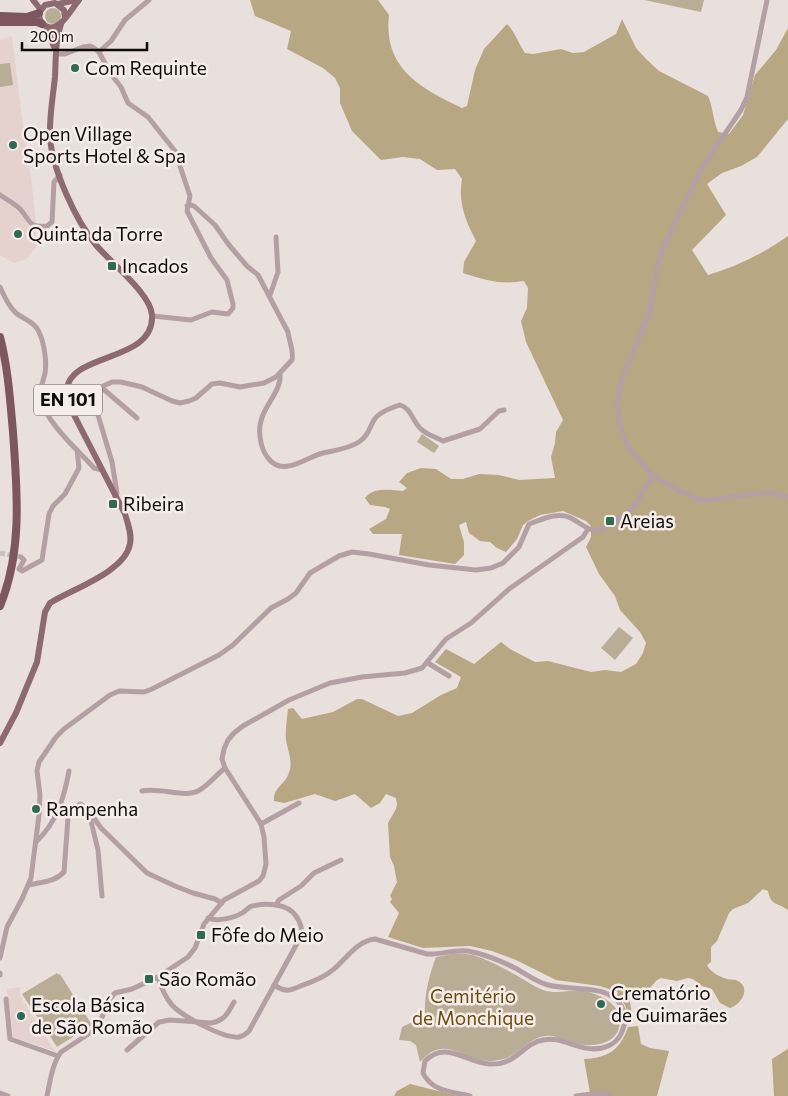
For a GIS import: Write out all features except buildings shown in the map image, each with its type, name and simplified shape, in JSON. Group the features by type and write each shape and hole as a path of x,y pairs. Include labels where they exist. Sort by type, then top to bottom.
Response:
{"highway":[{"path":"0,16 27,17 40,11"},
{"path":"0,22 37,22 44,26"},
{"path":"0,337 7,372 16,472 18,523 13,561 0,606"},
{"path":"0,356 13,472 14,522 10,559 0,597"}],"main road":[{"path":"33,0 40,11 44,26 53,42 56,68"},
{"path":"39,0 58,4 76,0"},
{"path":"44,26 54,28 63,21 80,0"},
{"path":"40,11 48,3"},
{"path":"58,4 64,10 63,21 56,43 56,68 50,135 52,153 75,213 85,231 147,300 153,316"},
{"name":"EN 101","path":"0,743 16,713 37,662 45,612 50,603 65,593 118,566 127,555 131,544 131,530 125,514 68,402 67,388 76,374 84,367 142,342 153,316"}],"street":[{"path":"99,52 111,41 125,20 149,0"},
{"path":"766,0 747,97 741,110 700,171 662,250 650,310 618,390 617,402 623,435 627,445 653,476 696,498 708,500 763,492 776,493 788,497"},
{"path":"56,54 65,54 90,46 99,52 105,65 121,86 128,103 148,117 176,151 190,196 187,211 212,258 227,280 233,304 228,314 212,312 191,320 153,316"},
{"path":"0,195 19,208 27,221 33,226 47,226 52,222 54,182 60,175"},
{"path":"115,497 117,494 112,462 95,405 94,397 101,387 112,382 131,383 180,403 196,398 212,384 220,383 240,387 264,383 280,374 292,360 293,353 288,332 258,275 247,266 215,225 194,206 187,206"},
{"path":"270,295 278,272 276,237"},
{"path":"0,287 10,307 17,314 36,326 39,332 45,367 41,389 41,399 45,410 94,468 102,470"},
{"path":"280,374 281,378 262,416 259,436 264,453 276,466 292,466 310,457 347,449 367,436 374,419 380,414 400,405 406,407 420,428 427,434 443,441 480,429 499,411 504,410"},
{"path":"101,387 137,418"},
{"path":"20,557 24,560 18,570 22,571 42,560 49,514 53,506 65,494 79,468 77,450"},
{"path":"0,958 7,927 29,885 39,815 38,762 64,729 110,695 119,691 144,692 219,655 271,608 296,593 310,573 339,556 352,552 429,566 476,570 492,568 503,563 518,547 529,524 553,516 570,517 596,532 611,524 632,509 653,476"},
{"path":"47,1096 50,1080 60,1052 93,1031 101,1020 108,1001 116,993 132,989 158,977 192,953 202,927 208,918 222,903 259,882 263,876 266,864 261,824 225,768 222,759 228,740 234,732 276,707 330,683 405,673 422,668 446,639 470,623 509,590 584,537 588,529"},
{"path":"428,663 449,676"},
{"path":"142,791 151,789 191,793 199,791 225,768"},
{"path":"36,842 51,825 60,809 69,771"},
{"path":"261,824 299,803"},
{"path":"29,885 60,877 64,872 68,818 71,811 80,804 87,808 101,828 147,873 184,890 215,899 222,903"},
{"path":"87,808 98,850 102,896"},
{"path":"276,905 279,900 301,886 314,873 341,860"},
{"path":"158,977 160,985 173,1006 196,1023 233,1037 244,1035 252,1028 302,932 302,926 294,913 276,905 252,906 235,916 216,920 208,918"},
{"path":"274,985 286,991 315,980 335,968 361,944 374,939 427,954 436,955 457,950 468,951 498,961 543,984 560,988 587,989 601,992 620,1003 625,1013 625,1025 621,1035 614,1043 607,1047 600,1049 582,1048 553,1039 544,1039 537,1041 512,1059 497,1064 480,1062 446,1051 436,1052 425,1061 424,1073 431,1085 438,1089 470,1096"},
{"path":"6,999 10,1039 58,1056"},
{"path":"127,1050 159,1022 170,1020 211,1023 222,1020 234,1002"},
{"path":"576,1096 599,1092 610,1096"},
{"path":"0,1094 8,1096"}],"shaded area":[{"path":"250,0 378,0 389,15 389,33 392,49 398,62 407,74 419,84 462,108 467,106 475,70 484,49 507,24 525,53 533,54 561,49 573,53 584,52 616,34 622,19 636,48 659,71 708,96 718,132 729,134 743,115 755,75 776,50 788,28 788,119 757,157 741,166 722,173 707,184 726,215 692,250 708,275 749,259 788,236 788,910 773,901 768,891 763,889 748,903 733,909 729,913 717,941 711,947 711,962 707,965 718,976 737,980 742,984 744,992 741,1000 730,1008 720,1003 712,989 702,986 693,979 688,978 677,981 661,978 647,991 629,996 633,1020 628,1020 626,1006 617,995 618,992 600,986 556,980 516,960 492,951 470,946 423,948 388,937 399,913 390,902 392,899 390,896 397,882 390,857 388,823 396,809 396,798 386,794 380,803 371,808 355,794 335,801 315,794 284,803 274,801 275,793 290,771 290,758 286,740 288,709 293,708 302,719 333,712 357,699 362,699 398,716 412,713 441,695 457,688 461,677 435,662 446,649 474,664 501,642 535,662 548,661 591,672 605,670 621,672 636,664 643,653 646,643 640,632 620,610 615,596 599,574 586,547 591,537 591,526 586,521 563,511 540,515 528,521 523,525 517,539 506,552 490,542 480,541 469,533 466,522 459,525 464,542 464,555 455,564 399,555 402,534 373,534 369,529 386,519 390,509 370,505 365,498 377,491 403,491 407,488 399,482 407,473 421,468 436,469 451,479 463,479 479,474 499,475 519,480 555,478 551,457 556,432 563,420 526,342 521,321 527,308 528,288 524,281 500,282 463,273 464,262 476,241 463,211 462,179 455,169 437,170 420,159 403,157 381,160 352,131 340,103 340,88 335,78 323,68 287,49 291,31 255,16"},
{"name":"Open Village Sports Hotel & Spa","path":"12,36 36,224 23,208 0,194 0,40"},
{"name":"Quinta da Torre","path":"0,198 19,212 29,226 35,229 38,245 26,259 14,263 0,255"},
{"name":"Escola Básica de São Romão","path":"20,987 20,996 55,1051 13,1037 7,989"},
{"path":"638,1026 641,1044 650,1048 669,1051 657,1096 579,1096 590,1093 584,1059 600,1057 612,1051 621,1042 628,1027"},
{"path":"788,1049 788,1096 774,1096 772,1059"},
{"path":"410,1084 458,1096 394,1096 397,1091"}],"green space":[{"path":"644,0 704,0 701,12"},
{"path":"53,8 61,16 53,24 45,16"},
{"path":"10,63 13,85 0,87 0,64"},
{"path":"422,434 439,446 434,453 417,442"},
{"path":"619,627 633,638 615,660 601,648"},
{"name":"Cemitério de Monchique","path":"452,954 473,955 486,960 543,990 554,992 585,991 598,995 611,1003 619,1014 619,1028 612,1038 602,1044 583,1045 551,1036 544,1036 532,1041 516,1053 503,1059 493,1061 482,1060 447,1049 438,1049 420,1062 416,1045 410,1041 399,1040 402,1027 425,1016 425,1001 436,957"},
{"path":"57,973 60,974 92,1025 57,1047 22,994"}],"tunnel":[{"path":"0,553 21,557"}],"place":[{"name":"Com Requinte","path":"75,68"},
{"name":"Open Village Sports Hotel & Spa","path":"13,145"},
{"name":"Quinta da Torre","path":"18,234"},
{"name":"Incados","path":"112,266"},
{"name":"Ribeira","path":"113,504"},
{"name":"Areias","path":"610,521"},
{"name":"Rampenha","path":"36,809"},
{"name":"Fôfe do Meio","path":"201,935"},
{"name":"São Romão","path":"149,979"},
{"name":"Crematório de Guimarães","path":"601,1004"},
{"name":"Escola Básica de São Romão","path":"21,1016"}]}
